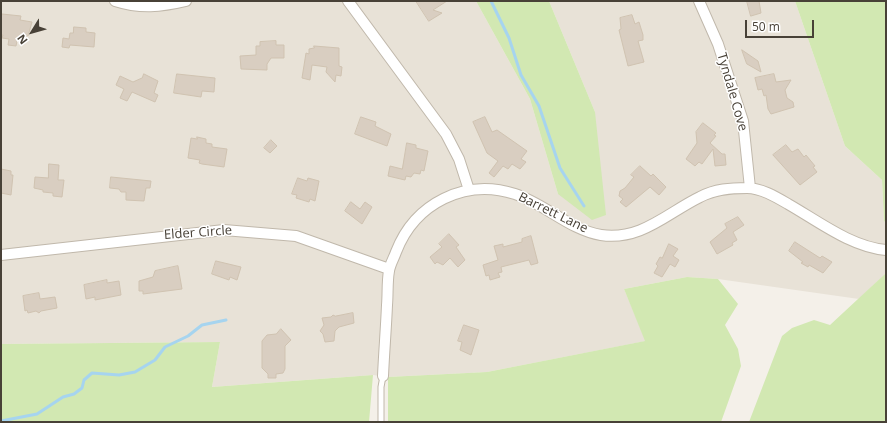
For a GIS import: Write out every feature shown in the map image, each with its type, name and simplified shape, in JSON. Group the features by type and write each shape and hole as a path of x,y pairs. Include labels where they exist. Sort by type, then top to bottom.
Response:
{"street":[{"path":"115,1 128,5 151,8 186,1"},
{"path":"348,1 446,134 459,159 468,190"},
{"name":"Tyndale Cove","path":"699,1 718,44 743,121 750,188"},
{"name":"Barrett Lane","path":"383,376 389,269 402,236 415,220 434,203 468,190 497,190 514,194 532,200 583,230 602,235 618,236 636,233 651,227 694,200 712,192 729,188 750,188 775,197 863,245 886,250"},
{"name":"Elder Circle","path":"1,255 224,230 296,236 389,269"}],"lane":[{"path":"381,422 381,387 383,376"}],"shaded area":[{"path":"1,1 476,1 530,99 558,194 595,112 549,1 795,1 845,146 882,180 884,221 886,223 886,273 859,299 718,279 687,277 624,289 646,341 487,372 388,377 373,375 212,387 220,342 1,344"}],"green space":[{"path":"476,1 549,1 595,112 606,215 592,220 558,194 530,99"},
{"path":"795,1 886,1 886,223 884,221 882,180 845,146"},
{"path":"886,273 886,422 749,422 782,336 792,328 814,320 830,325"},
{"path":"687,277 718,279 738,304 725,325 738,349 741,366 721,422 388,422 388,377 487,372 645,341 624,289"},
{"path":"220,342 212,387 373,375 369,422 1,422 1,344"}],"building":[{"path":"416,1 447,1 433,10 442,13 429,21"},
{"path":"747,1 759,1 761,13 751,16"},
{"path":"2,14 21,16 20,20 32,22 28,36 23,36 22,42 17,41 16,46 8,45 9,39 2,38"},
{"path":"632,15 635,24 639,22 643,35 643,40 638,41 644,62 628,66 619,30 621,29 620,18"},
{"path":"74,27 86,28 86,32 95,33 94,47 70,45 69,48 62,47 63,38 69,39 70,33 73,33"},
{"path":"276,41 276,45 284,45 284,58 271,58 267,64 267,70 241,69 240,56 256,55 256,46 260,46 260,42"},
{"path":"314,46 339,48 339,66 342,67 341,76 336,75 335,82 326,72 327,67 312,65 310,80 302,78 306,53 309,54 309,49 314,48"},
{"path":"742,50 758,61 761,72 747,64"},
{"path":"144,74 158,81 154,93 158,95 155,102 132,92 127,101 120,98 124,89 116,85 120,76 133,82 142,78"},
{"path":"177,74 215,78 214,92 202,91 201,97 174,93"},
{"path":"774,74 776,82 791,80 785,90 787,98 793,102 794,107 771,114 768,109 766,95 764,96 762,89 758,90 755,78"},
{"path":"361,117 376,122 375,126 391,134 387,146 355,134"},
{"path":"485,117 492,132 497,130 527,151 521,159 526,162 520,169 512,164 508,169 503,166 494,177 489,173 498,161 487,153 473,122"},
{"path":"703,123 716,133 714,135 716,136 710,143 722,154 725,154 726,165 715,166 713,149 702,164 699,162 695,166 686,159 697,143 696,132"},
{"path":"197,137 206,139 206,143 212,144 212,147 227,149 224,167 202,164 199,163 200,160 188,158 191,138 197,139"},
{"path":"271,140 277,146 270,153 264,148"},
{"path":"407,143 416,145 416,148 428,151 424,171 421,170 420,174 414,173 411,177 406,176 405,180 388,176 390,166 402,169"},
{"path":"786,145 792,152 798,149 804,157 806,155 815,166 813,167 817,172 800,185 773,155"},
{"path":"49,164 59,165 58,180 64,180 62,197 53,196 53,193 43,192 43,190 34,188 35,177 48,178"},
{"path":"640,166 651,176 653,174 666,187 659,195 650,187 626,207 620,202 623,199 619,196 620,191 625,188 634,177 631,175"},
{"path":"1,169 11,171 11,175 13,175 11,195 1,193"},
{"path":"111,177 151,181 150,188 146,188 144,201 126,200 126,192 121,192 119,189 110,188"},
{"path":"298,178 307,181 308,178 319,181 315,201 310,199 309,202 296,198 297,195 292,194"},
{"path":"351,202 360,209 365,202 372,207 362,224 345,211"},
{"path":"738,217 744,225 733,232 737,240 732,243 733,245 717,254 710,242 727,228 725,224"},
{"path":"449,234 459,245 456,247 465,260 458,267 450,258 443,265 437,262 435,264 430,257 442,247 439,244"},
{"path":"531,236 538,263 531,265 529,260 501,267 502,272 498,273 500,277 490,280 489,275 486,276 483,265 498,260 494,246 503,244 503,247 522,242 522,239"},
{"path":"795,242 820,258 822,256 832,262 823,273 809,265 808,267 801,263 803,262 789,251"},
{"path":"669,244 678,249 673,256 679,260 675,267 670,264 662,277 654,273 658,266 656,264 660,257 662,258"},
{"path":"216,261 241,267 237,280 230,277 229,280 212,274"},
{"path":"178,266 182,289 143,294 143,291 139,291 139,281 153,277 155,271"},
{"path":"107,280 107,283 119,281 121,295 95,300 95,297 86,299 84,285"},
{"path":"39,293 40,299 55,297 57,308 41,311 39,313 36,311 28,313 27,310 25,311 23,296"},
{"path":"353,313 354,323 339,327 335,331 334,341 325,342 323,334 320,331 324,325 322,318 331,317 333,315"},
{"path":"464,325 479,330 471,355 460,350 462,342 458,341"},
{"path":"281,329 291,340 285,346 285,369 283,373 276,374 276,378 268,378 268,374 262,368 262,341 267,335 276,334"}],"waterway":[{"path":"491,1 509,38 521,75 539,106 560,168 584,206"},
{"path":"1,421 37,414 63,397 74,394 82,388 84,380 92,373 119,375 135,372 155,360 165,347 188,336 202,325 226,320"}]}
